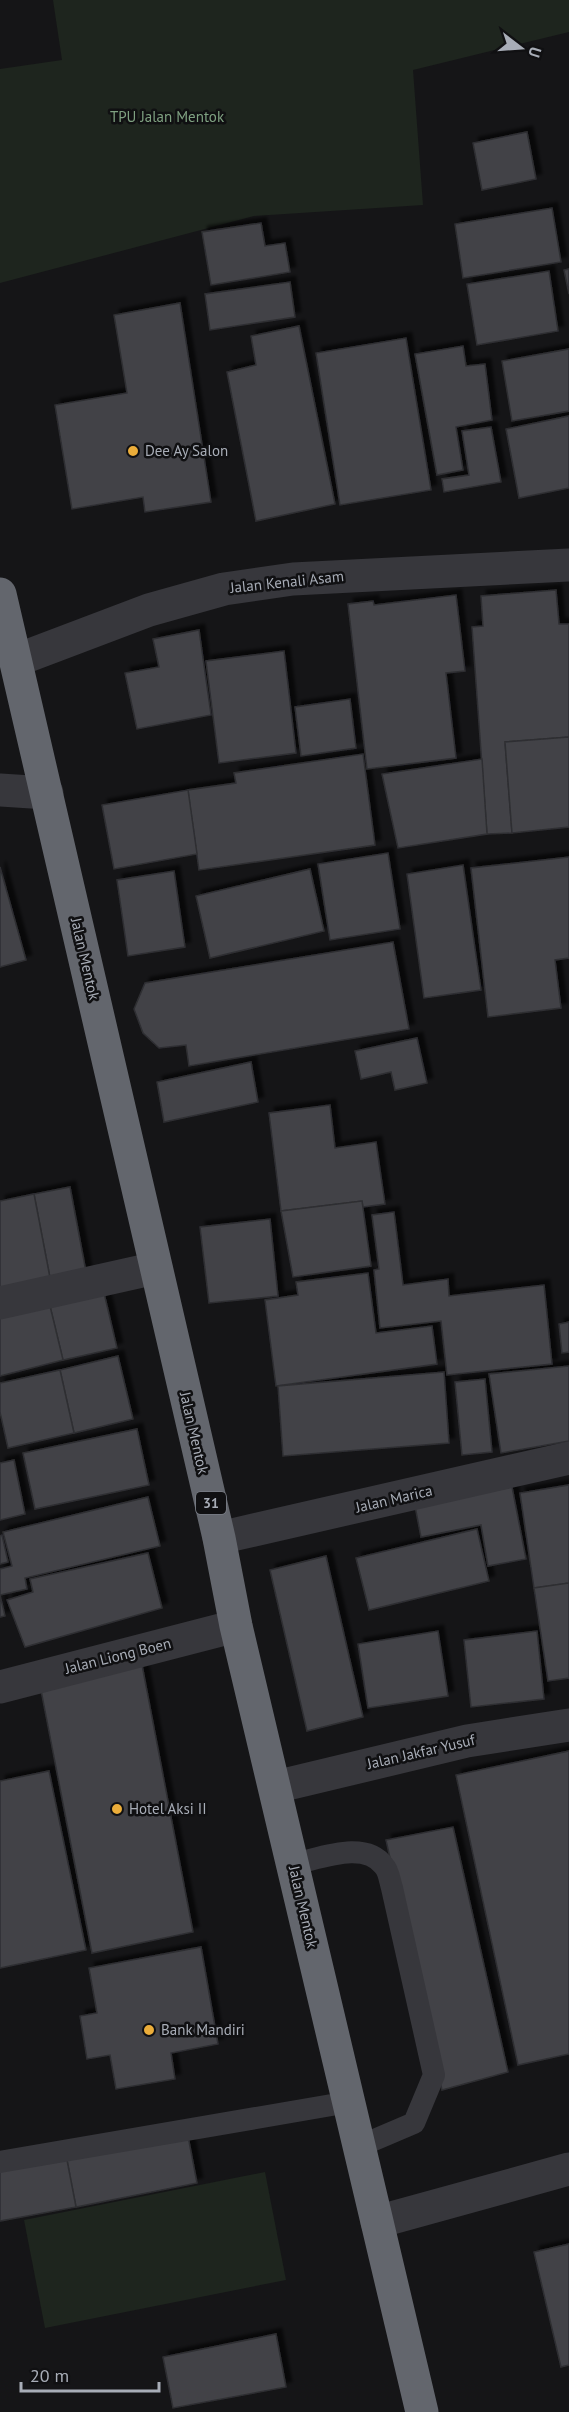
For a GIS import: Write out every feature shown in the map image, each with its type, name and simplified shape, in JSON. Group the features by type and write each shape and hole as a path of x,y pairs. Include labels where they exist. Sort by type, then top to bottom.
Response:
{"highway":[{"name":"Jalan Mentok","path":"0,594 219,1538 236,1626 422,2412"}],"street":[{"name":"Jalan Kenali Asam","path":"17,660 149,610 224,589 293,579 569,565"},
{"path":"0,790 47,793"},
{"path":"0,1303 156,1268"},
{"name":"Jalan Marica","path":"219,1538 569,1458"},
{"name":"Jalan Liong Boen","path":"0,1687 236,1626"},
{"name":"Jalan Jakfar Yusuf","path":"275,1787 467,1741 569,1725"},
{"path":"377,2222 569,2169"}],"lane":[{"path":"293,1864 359,1851 375,1857 385,1866 392,1888 434,2075 414,2123 360,2146"},
{"path":"0,2162 349,2102"}],"green space":[{"name":"TPU Jalan Mentok","path":"53,0 569,0 569,32 413,70 423,205 254,216 0,283 0,69 62,60"},
{"path":"265,2172 286,2280 45,2328 24,2220"}],"building":[{"path":"527,132 536,179 482,190 473,143"},
{"path":"552,208 561,262 463,278 455,224"},
{"path":"261,223 265,246 285,243 290,272 211,285 202,232"},
{"path":"569,269 569,294 564,270"},
{"path":"549,271 558,331 477,345 467,284"},
{"path":"290,282 295,317 210,330 205,294"},
{"name":"Dee Ay Salon","path":"180,303 211,502 145,512 143,497 72,509 55,405 127,393 114,315"},
{"path":"299,326 335,504 256,521 227,372 256,365 251,336"},
{"path":"406,338 431,490 340,505 316,353"},
{"path":"463,346 466,366 485,364 492,420 456,427 463,470 437,475 415,354"},
{"path":"569,349 569,411 512,421 502,361"},
{"path":"569,416 569,488 519,498 506,429"},
{"path":"491,427 501,482 444,492 442,479 469,475 462,431"},
{"path":"556,590 559,624 569,624 569,737 505,742 512,833 487,834 472,627 483,626 481,596"},
{"path":"456,595 465,671 446,673 456,758 367,769 348,604 373,601 374,605"},
{"path":"199,630 211,715 137,729 125,673 159,667 153,639"},
{"path":"284,651 296,753 219,763 206,661"},
{"path":"350,699 356,748 301,756 295,707"},
{"path":"569,737 569,827 512,833 505,742"},
{"path":"363,754 375,845 199,870 188,790 236,783 234,773"},
{"path":"482,759 487,834 398,848 382,774"},
{"path":"188,790 197,854 114,869 102,805"},
{"path":"388,853 400,929 330,940 318,864"},
{"path":"569,857 569,958 555,960 561,1008 488,1017 471,868"},
{"path":"463,865 481,990 424,998 407,874"},
{"path":"0,867 26,960 0,967"},
{"path":"310,869 324,931 210,958 196,896"},
{"path":"174,871 185,947 128,956 117,880"},
{"path":"393,942 409,1029 189,1066 186,1045 159,1048 143,1033 134,1009 145,983"},
{"path":"417,1038 427,1083 395,1090 391,1072 361,1079 355,1051"},
{"path":"251,1062 258,1102 164,1122 157,1082"},
{"path":"330,1105 335,1148 376,1142 385,1204 363,1207 362,1201 281,1211 269,1113"},
{"path":"70,1187 87,1277 51,1283 34,1194"},
{"path":"34,1194 51,1283 0,1294 0,1201"},
{"path":"362,1201 371,1266 293,1277 281,1211"},
{"path":"394,1212 403,1285 448,1279 449,1296 544,1285 552,1364 447,1375 441,1321 380,1328 374,1270 379,1269 372,1215"},
{"path":"270,1219 278,1296 209,1303 200,1227"},
{"path":"368,1273 376,1333 432,1326 437,1364 276,1386 265,1300 298,1295 296,1282"},
{"path":"104,1293 117,1348 63,1360 50,1306"},
{"path":"50,1306 63,1360 0,1376 0,1318"},
{"path":"569,1322 569,1352 562,1353 559,1324"},
{"path":"118,1356 133,1419 74,1433 60,1370"},
{"path":"569,1366 569,1441 501,1453 489,1374"},
{"path":"60,1370 74,1433 8,1448 0,1412 0,1383"},
{"path":"444,1372 449,1443 283,1456 278,1386"},
{"path":"485,1379 492,1452 462,1455 455,1382"},
{"path":"137,1429 149,1485 35,1509 23,1453"},
{"path":"14,1460 25,1514 0,1520 0,1463"},
{"path":"569,1485 569,1583 534,1588 520,1493"},
{"path":"512,1487 526,1559 488,1566 481,1525 421,1537 415,1506"},
{"path":"148,1497 160,1546 25,1578 27,1589 0,1595 0,1569 12,1566 3,1532"},
{"path":"477,1529 489,1581 369,1610 356,1558"},
{"path":"2,1535 8,1562 0,1564 0,1536"},
{"path":"148,1553 162,1608 25,1647 7,1600 33,1592 30,1579"},
{"path":"326,1556 363,1717 307,1731 270,1570"},
{"path":"569,1583 569,1678 548,1681 534,1588"},
{"path":"0,1595 5,1616 0,1617"},
{"path":"438,1631 448,1696 368,1708 358,1644"},
{"path":"537,1631 544,1699 471,1707 464,1640"},
{"name":"Hotel Aksi II","path":"142,1665 193,1932 92,1953 40,1685"},
{"path":"569,1751 569,2054 518,2065 456,1775"},
{"path":"49,1771 86,1950 0,1968 0,1781"},
{"path":"453,1827 508,2072 442,2090 386,1840"},
{"name":"Bank Mandiri","path":"201,1947 218,2044 171,2053 175,2079 116,2089 110,2055 87,2059 80,2016 97,2013 89,1968"},
{"path":"187,2131 197,2183 76,2207 66,2155"},
{"path":"66,2155 76,2207 0,2221 0,2168"},
{"path":"569,2244 569,2365 561,2367 534,2252"},
{"path":"276,2334 286,2387 173,2408 163,2357"}],"place":[{"name":"Dee Ay Salon","path":"133,451"},
{"name":"Hotel Aksi II","path":"117,1809"},
{"name":"Bank Mandiri","path":"149,2030"}]}
